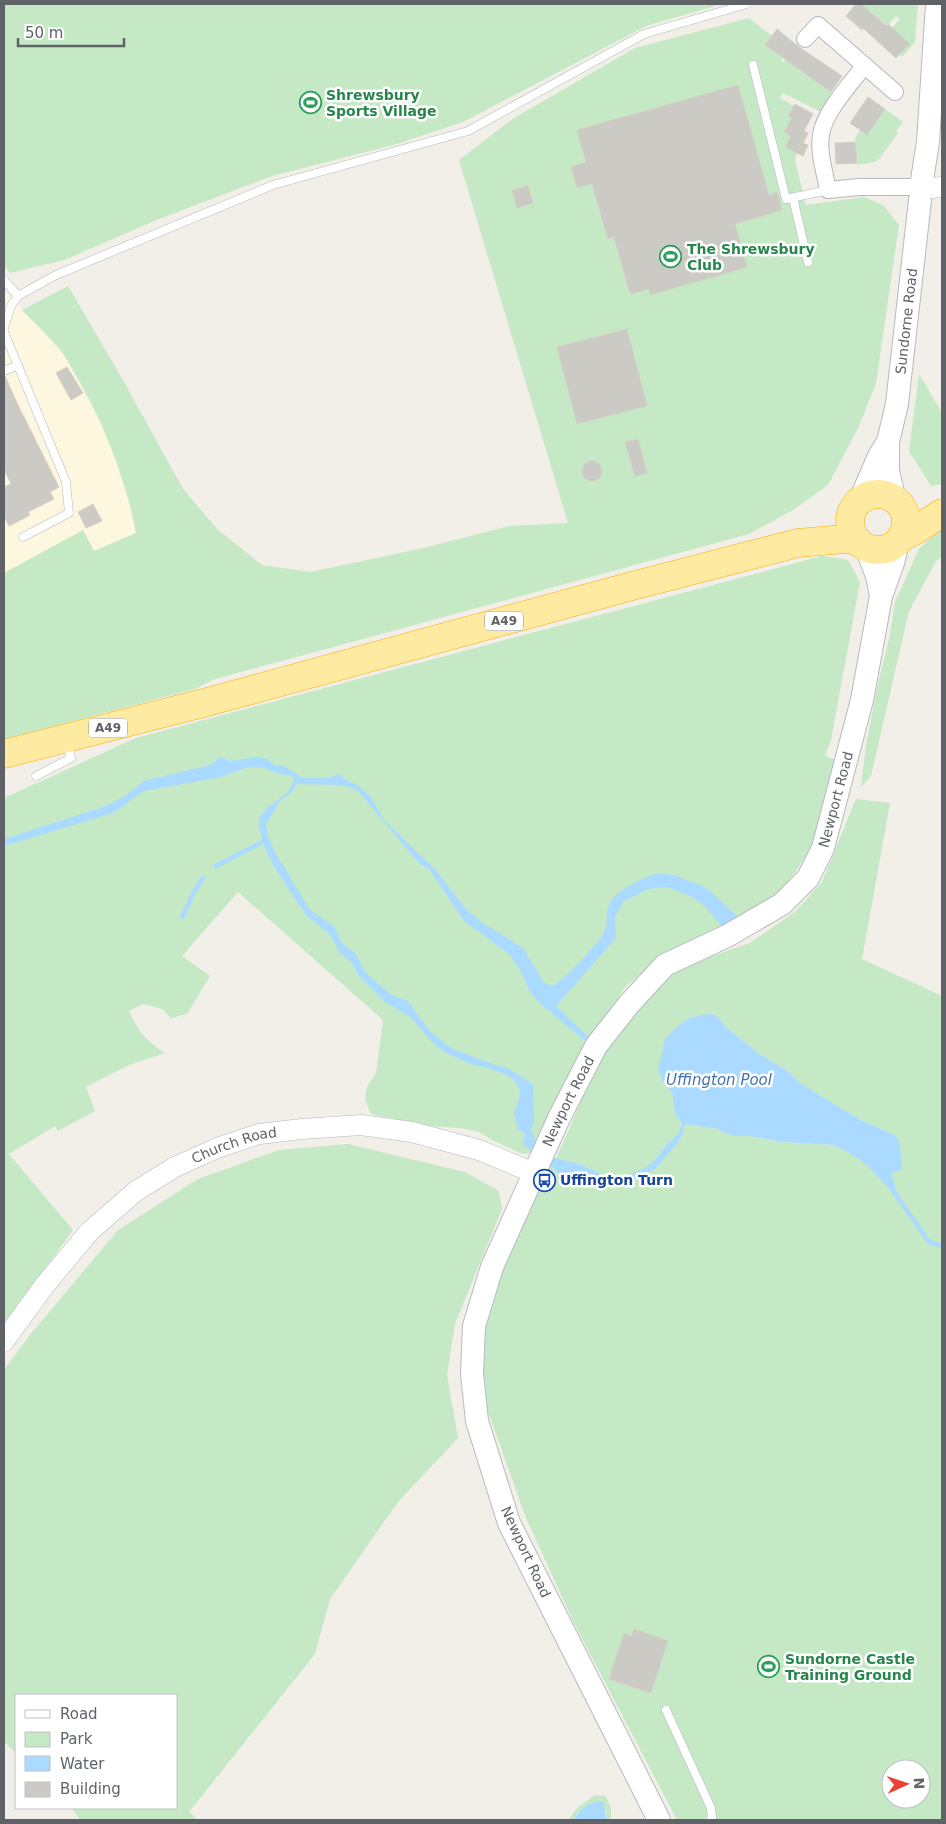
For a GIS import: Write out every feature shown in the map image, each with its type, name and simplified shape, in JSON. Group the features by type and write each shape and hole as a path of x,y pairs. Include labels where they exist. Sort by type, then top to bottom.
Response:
{"highway":[{"path":"900,539 906,522 906,515 896,500 888,495 873,494 856,507 851,528 862,544 873,549 886,549 942,513"},
{"path":"896,500 942,504"},
{"name":"A49","path":"798,543 856,507"},
{"name":"A49","path":"4,754 211,701 632,586 798,543 844,539 862,544"}],"main road":[{"name":"Sundorne Road","path":"896,500 888,470 888,442 897,404 926,188 937,4"},
{"name":"Sundorne Road","path":"856,507 879,456 888,442"},
{"name":"Newport Road","path":"659,1820 510,1523 477,1421 472,1374 474,1326 492,1267 559,1118 596,1046 629,1004 665,965 727,936 782,904 808,878 823,848 860,710 881,596 900,539"},
{"name":"Newport Road","path":"862,544 876,576 881,596"}],"street":[{"path":"805,39 818,25 895,92"},
{"path":"864,66 840,97 826,120 821,134 820,143 828,190 860,187 926,188"},
{"name":"Church Road","path":"4,1341 44,1286 90,1231 136,1192 175,1167 217,1148 259,1134 361,1125 412,1132 478,1150 536,1169"}],"lane":[{"path":"23,537 69,513 66,482 4,330 11,306 18,296 56,275 273,185 468,131 644,34 747,4"},
{"path":"753,65 786,199 828,190"},
{"path":"793,198 808,262"},
{"path":"4,280 18,296"},
{"path":"4,371 18,365"},
{"path":"36,776 70,758 66,738"},
{"path":"666,1710 711,1808 710,1820"}],"shaded area":[{"path":"4,290 63,354 105,430 132,512 136,533 94,551 83,531 4,573"}],"green space":[{"name":"Shrewsbury Sports Village","path":"4,4 722,4 646,26 463,122 397,144 272,176 159,219 64,260 10,273 4,265"},
{"path":"861,4 918,4 915,42 902,57 900,55 910,44 892,28 900,19 896,16 888,25"},
{"path":"749,18 772,36 765,45 782,58 781,61 786,60 802,72 805,69 806,74 833,94 821,112 783,93 780,98 794,106 788,116 794,119 789,123 784,132 791,136 785,147 797,153 795,160 806,205 864,197 883,205 899,225 876,383 858,428 828,485 793,510 749,534 215,679 195,689 4,739 4,573 83,530 94,551 136,533 125,487 117,464 88,396 60,349 22,310 68,286 183,489 218,530 262,565 310,572 424,548 509,526 568,523 459,160 514,118 635,48"},
{"path":"885,109 903,122 896,131 898,133 879,159 875,162 857,165 855,138 860,130 867,135"},
{"path":"919,374 942,413 942,484 931,486 909,451"},
{"path":"942,528 942,557 936,561 909,611 871,776 861,787 866,745 890,635 895,602 919,549"},
{"path":"822,556 848,560 860,582 831,740 825,756 836,760 813,846 789,881 768,904 663,955 625,987 592,1040 534,1152 523,1154 479,1132 460,1128 429,1126 371,1114 365,1100 367,1087 376,1073 383,1020 238,892 182,956 210,976 187,1014 171,1018 162,1009 143,1004 129,1011 143,1035 165,1053 129,1065 86,1087 95,1111 58,1131 55,1126 9,1154 73,1230 4,1325 4,798 136,738"},
{"path":"856,799 890,803 862,959 942,996 942,1820 677,1820 574,1623 526,1518 490,1417 481,1404 477,1327 549,1164 559,1173 574,1173 611,1183 640,1170 616,1180 583,1165 556,1159 608,1046 635,1005 674,969 750,943 796,911 822,882","holes":["719,1018 727,1028 761,1055 785,1069 799,1082 861,1120 895,1135 894,1172 892,1174 895,1186 857,1158 833,1145 783,1142 749,1136 732,1136 717,1129 685,1124 682,1137 666,1149 657,1163 646,1168 678,1134 682,1124 675,1113 672,1093 662,1080"]},
{"path":"348,1144 465,1172 499,1191 502,1209 455,1324 447,1375 458,1438 398,1502 330,1599 315,1654 189,1812 198,1820 80,1820 73,1809 178,1809 178,1694 15,1694 15,1752 4,1742 4,1370 30,1335 118,1230 198,1179 279,1150"},
{"path":"595,1795 606,1796 611,1808 611,1820 607,1820 606,1809 579,1811 574,1820 568,1820 578,1807"}],"water":[{"name":"Uffington Pool","path":"222,757 230,761 257,757 267,759 275,765 284,766 303,778 326,778 341,774 344,779 357,785 370,796 385,821 433,867 466,909 483,923 523,948 544,983 553,986 582,960 602,936 606,927 609,904 614,897 632,884 652,875 667,874 698,884 710,891 743,920 724,929 705,906 690,896 667,887 648,889 623,902 615,917 616,938 556,1006 592,1040 590,1045 536,1000 529,990 521,971 509,954 464,921 430,870 420,864 357,790 341,785 297,784 292,792 280,801 266,825 268,836 275,852 310,910 334,926 342,943 356,954 368,975 392,995 408,1001 429,1030 451,1048 498,1066 506,1067 533,1084 534,1123 531,1130 538,1145 551,1157 583,1165 616,1180 645,1168 654,1161 666,1145 678,1134 682,1124 675,1113 672,1093 662,1080 658,1070 665,1039 688,1019 700,1015 713,1014 727,1028 761,1055 785,1069 799,1082 861,1120 895,1135 899,1141 902,1166 900,1171 892,1174 895,1186 894,1194 869,1167 846,1151 833,1145 783,1142 749,1136 732,1136 717,1129 685,1124 682,1137 666,1149 657,1163 625,1181 611,1183 574,1173 559,1173 523,1145 525,1133 518,1130 514,1113 520,1093 518,1085 514,1080 504,1074 471,1064 444,1052 432,1042 410,1017 385,1002 359,976 350,961 340,953 329,934 306,915 273,865 263,843 259,826 259,818 269,806 288,792 295,779 291,776 261,767 245,768 221,777 144,791 113,813 4,846 4,839 103,807 122,798 144,781 210,765"},
{"path":"603,1801 607,1820 574,1820 586,1806"}],"building":[{"path":"856,4 861,4 887,26 888,24 910,44 896,58 863,28 862,30 846,16"},
{"path":"777,29 799,47 842,76 831,92 765,45"},
{"path":"738,85 769,195 777,192 782,210 735,224 747,267 650,295 649,289 630,294 614,237 608,239 592,184 577,188 571,167 586,162 577,130"},
{"path":"868,97 885,109 867,135 850,123"},
{"path":"795,104 813,114 804,131 808,133 803,143 808,145 803,156 785,147 791,136 784,132 792,118 788,116"},
{"path":"855,142 857,163 836,164 835,143"},
{"path":"528,186 533,203 517,208 512,190"},
{"path":"627,329 647,406 577,424 557,347"},
{"path":"67,367 83,393 71,400 56,373"},
{"path":"5,376 59,487 50,492 54,499 28,512 30,515 9,526 4,516 4,487 11,484 4,469"},
{"path":"638,439 647,473 635,476 625,442"},
{"path":"592,461 599,464 602,471 599,478 592,481 585,478 582,471 585,464"},
{"path":"93,504 102,521 86,528 78,512"},
{"path":"634,1629 668,1641 651,1693 609,1679 624,1633 632,1636"}],"waterway":[{"path":"216,866 265,841"},
{"path":"182,917 203,878"},
{"path":"597,1178 614,1184 626,1181 654,1167 677,1140"},
{"path":"892,1189 929,1242 942,1246"}],"place":[{"name":"Shrewsbury Sports Village","path":"310,103"},
{"name":"The Shrewsbury Club","path":"671,257"},
{"name":"Uffington Turn","path":"544,1180"},
{"name":"Sundorne Castle Training Ground","path":"769,1667"}]}
